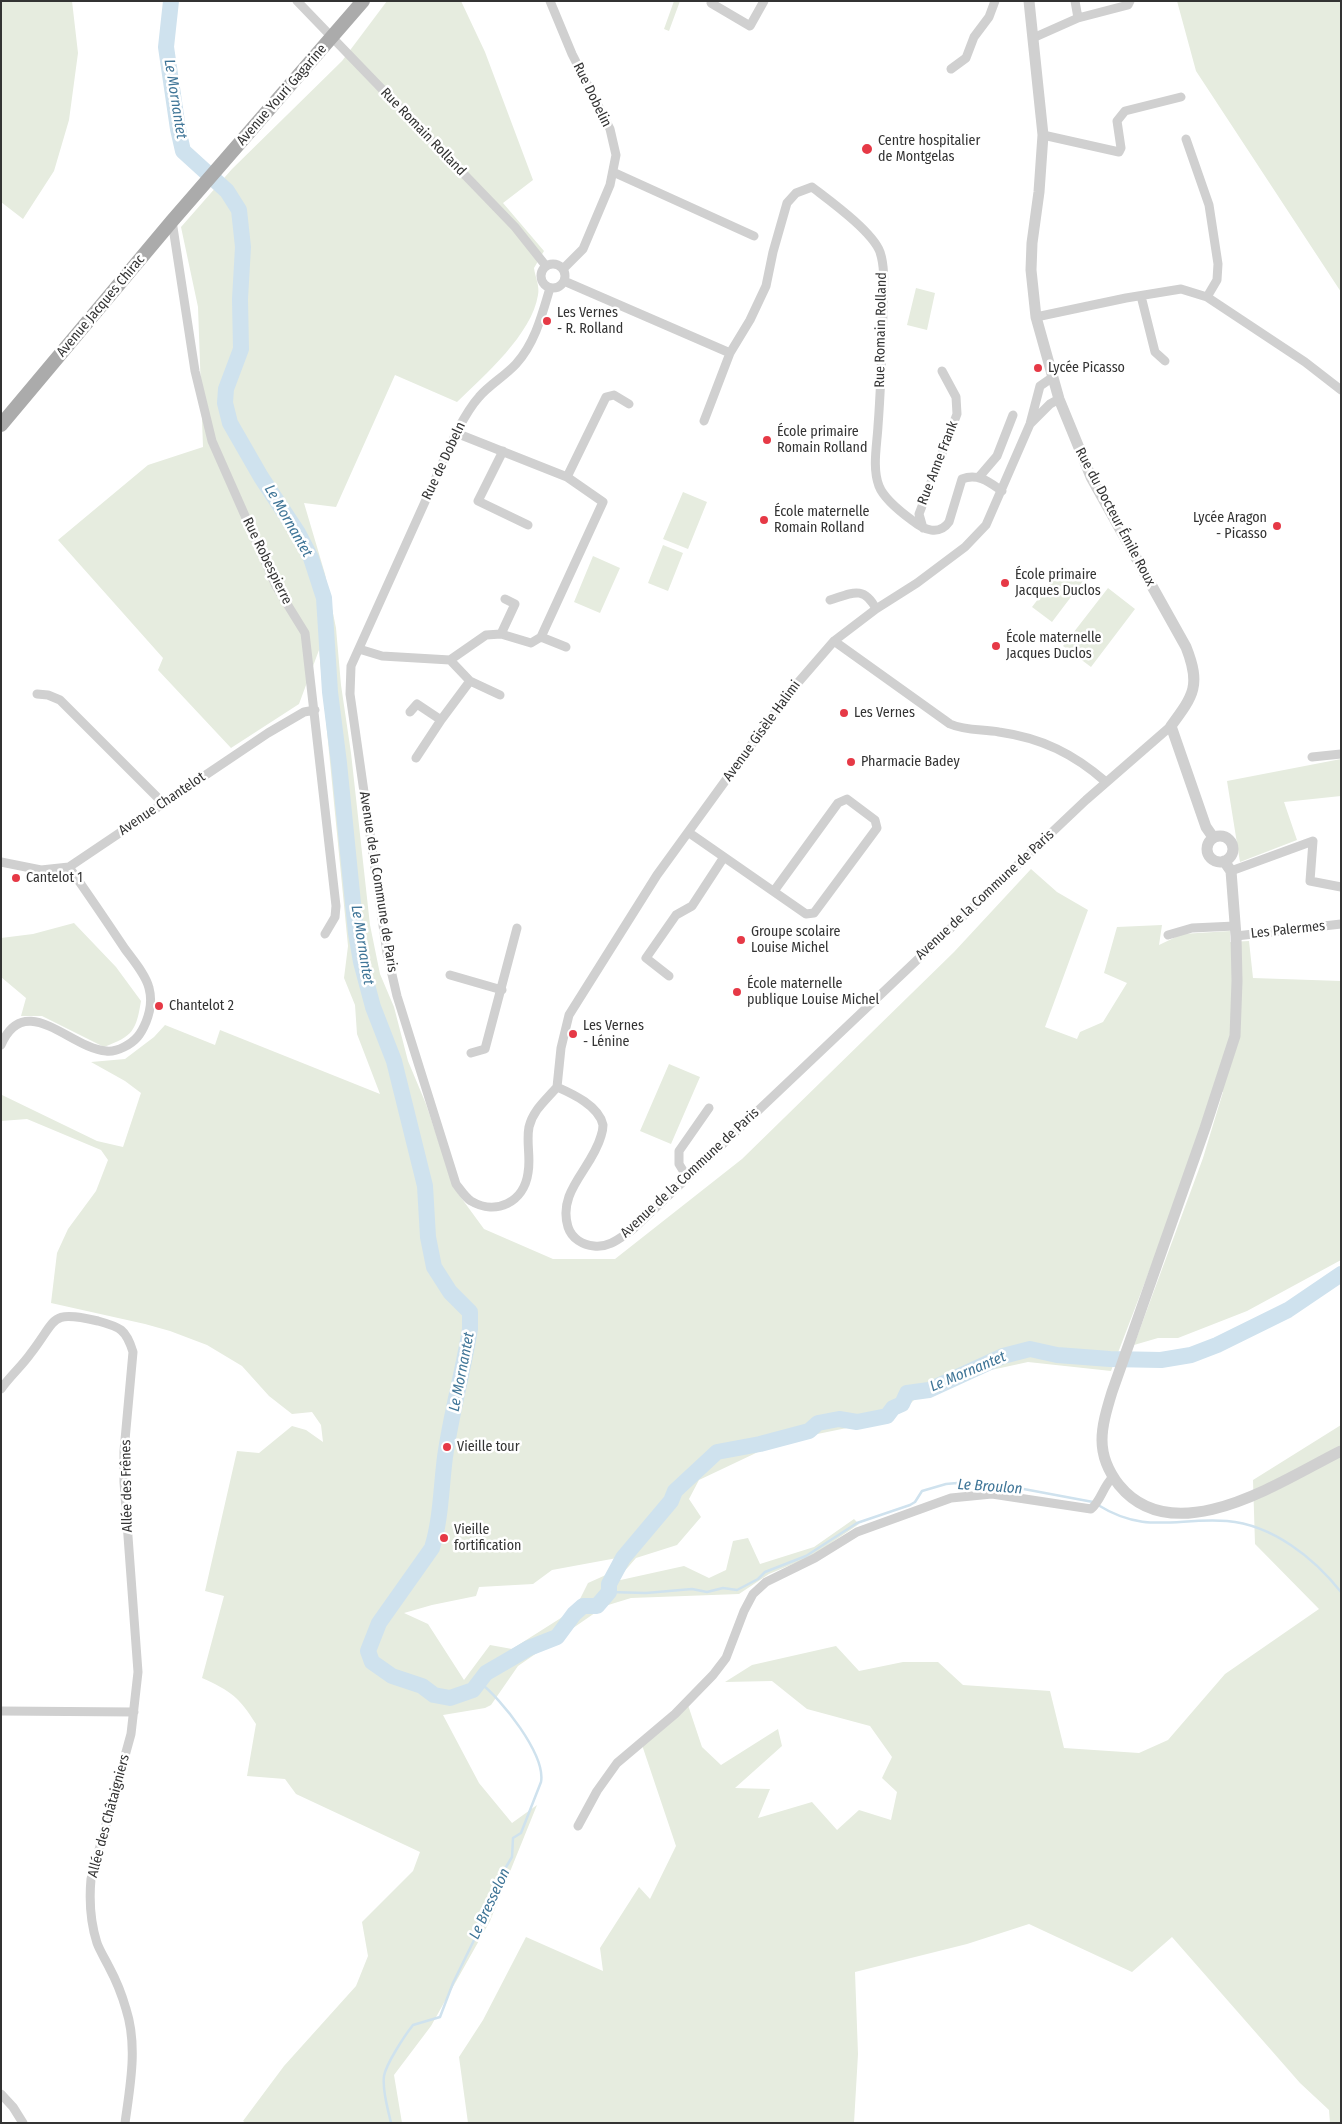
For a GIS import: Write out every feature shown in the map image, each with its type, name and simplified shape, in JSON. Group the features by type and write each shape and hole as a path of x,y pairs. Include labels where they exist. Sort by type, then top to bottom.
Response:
{"main road":[{"name":"Avenue Youri Gagarine","path":"201,188 363,1"},
{"name":"Avenue Jacques Chirac","path":"1,425 201,188"}],"street":[{"name":"Rue Romain Rolland","path":"297,1 515,227 546,266"},
{"name":"Rue Dobelin","path":"550,1 572,54 610,129 616,155 610,185 583,249 563,269"},
{"path":"712,3 750,26 764,1"},
{"path":"951,69 966,58 974,37 989,17 995,1"},
{"name":"Rue du Docteur Émile Roux","path":"1028,1 1042,134 1039,192 1032,243 1031,270 1036,317 1053,377 1055,402 1100,495 1186,648 1192,664 1193,693 1171,726"},
{"path":"1075,1 1078,18"},
{"path":"1032,38 1078,18 1128,5 1130,1"},
{"path":"1042,134 1119,152 1121,148 1117,121 1125,111 1180,97"},
{"path":"1186,139 1209,205 1218,264 1218,280 1207,297"},
{"path":"613,172 754,236"},
{"name":"Rue Romain Rolland","path":"730,353 750,320 766,286 773,252 787,203 796,193 812,187 871,236 880,252 883,304 876,478 887,498 923,528"},
{"name":"Rue Robespierre","path":"172,221 196,371 212,441 276,586 305,633 336,906 335,917 326,934"},
{"path":"554,264 563,269 565,273 564,281 558,287 550,288 543,283 541,277 546,266 554,264"},
{"path":"564,281 730,353 704,421"},
{"name":"Rue de Dobeln","path":"359,649 456,433 479,396 516,364 526,351 534,337 550,288"},
{"path":"1036,317 1181,290 1207,297 1305,362 1341,390"},
{"path":"1142,296 1155,352 1165,360"},
{"name":"Rue Anne Frank","path":"923,528 918,514 957,414 956,397 942,371"},
{"name":"Avenue Gisèle Halimi","path":"557,1087 561,1048 569,1015 657,875 789,693 834,641 876,609 917,583 965,547 986,524 1030,424 1040,386 1053,377"},
{"path":"567,477 606,397 614,395 630,404"},
{"path":"1036,396 1042,402 1055,402"},
{"name":"Avenue Gisèle Halimi","path":"1030,424 1055,402"},
{"path":"978,477 998,456 1013,415"},
{"path":"359,649 382,656 450,660 486,635 501,634 531,643 541,637 603,502 567,477 456,433"},
{"path":"503,451 478,502 528,525"},
{"path":"923,528 935,531 946,526 962,479 978,477 1002,491"},
{"path":"830,600 862,593 870,598 876,609"},
{"path":"501,634 515,604 505,599"},
{"path":"541,637 566,647"},
{"path":"834,641 950,724 962,729 991,730 1017,734 1050,744 1088,766 1106,782"},
{"name":"Avenue de la Commune de Paris","path":"359,649 351,666 350,694 387,953 397,996 456,1184 470,1200 491,1209 509,1204 522,1190 528,1174 529,1128 536,1110 557,1087 572,1094 596,1112 603,1126 599,1142 569,1193 565,1217 570,1234 584,1245 601,1247 615,1242 632,1230 1106,782 1171,726"},
{"path":"450,660 470,681 500,695"},
{"path":"416,758 470,681"},
{"path":"37,694 60,700 163,803"},
{"path":"410,712 417,704 441,720"},
{"name":"Avenue Chantelot","path":"1,862 41,870 70,867 268,733 304,712 315,710"},
{"path":"1171,726 1206,826 1213,837"},
{"path":"1312,757 1341,754"},
{"path":"688,832 806,914 814,912 877,828 875,820 847,799 838,803 774,891"},
{"path":"1341,887 1310,881 1313,842 1228,866 1214,861 1207,853 1207,844 1213,837 1223,836 1232,842 1233,850 1228,866 1235,931 1237,981 1235,1036 1212,1109 1120,1367 1101,1432 1106,1465 1132,1497 1154,1508 1177,1512 1211,1510 1244,1501 1341,1451"},
{"path":"669,976 646,958 676,915 692,906 724,857"},
{"path":"1,1044 8,1031 17,1024 30,1020 44,1024 104,1052 116,1051 133,1042 141,1033 150,1005 149,987 136,964 70,867"},
{"name":"Les Palermes","path":"1168,935 1192,928 1235,931 1341,924"},
{"path":"471,1053 485,1049 502,990 516,928"},
{"path":"450,975 502,990"},
{"path":"687,1177 679,1164 679,1151 709,1108"},
{"name":"Allée des Frênes","path":"1,1389 32,1352 48,1327 58,1318 71,1315 118,1326 128,1337 133,1352 124,1451 124,1482 138,1672 134,1712"},
{"path":"578,1826 597,1791 617,1763 675,1714 713,1675 726,1658 744,1611 753,1594 766,1582 815,1558 856,1532 951,1498 992,1494 1091,1508 1096,1503 1107,1483 1114,1477"},
{"path":"1,1711 134,1712"},
{"name":"Allée des Châtaigniers","path":"125,2123 133,2056 132,2036 127,2010 97,1944 91,1919 90,1901 91,1879 131,1734 134,1712"},
{"path":"1,2094 14,2107 23,2123"}],"shaded area":[{"path":"2,1 72,1 78,53 69,120 54,171 23,219 1,202"},
{"path":"387,1 461,1 485,52 533,180 503,203 544,251 534,268 538,292 534,310 527,325 517,339 493,367 457,402 395,375 336,507 304,503 325,574 336,628 341,685 351,753 370,925 380,974 394,1007 408,1061 426,1104 454,1188 484,1229 553,1259 615,1259 742,1159 954,952 1031,869 1057,892 1088,910 1045,1027 1077,1039 1080,1032 1103,1022 1127,983 1104,973 1117,927 1162,925 1159,945 1182,934 1230,931 1230,942 1249,941 1253,978 1341,981 1341,1260 1247,1311 1178,1338 1158,1338 1134,1345 1203,1158 1223,1092 1218,1091 1111,1371 1028,1362 982,1372 915,1399 907,1407 881,1421 793,1439 758,1452 699,1480 689,1499 701,1517 677,1545 636,1558 616,1581 684,1566 709,1578 726,1570 733,1541 748,1538 760,1564 814,1547 854,1519 859,1524 812,1556 769,1574 739,1594 631,1598 605,1606 518,1666 491,1705 485,1708 443,1715 479,1783 512,1823 537,1805 490,1921 431,2026 394,2075 402,2123 246,2123 243,2121 284,2066 356,1986 368,1956 362,1922 413,1871 420,1852 296,1794 285,1779 247,1776 256,1724 239,1701 227,1691 202,1678 224,1596 205,1591 237,1451 259,1453 292,1426 306,1430 323,1442 321,1425 312,1412 292,1414 269,1396 242,1366 207,1345 145,1324 51,1303 57,1253 68,1229 96,1191 108,1160 101,1150 27,1119 1,1121 1,1098 2,1095 97,1141 123,1147 141,1093 125,1081 91,1062 125,1059 154,1037 165,1025 215,1045 220,1030 380,1094 357,1034 355,1005 344,978 348,946 319,650 299,704 231,748 158,670 163,658 58,540 148,465 203,447 198,307 181,227 232,169 342,61","holes":["617,1558 608,1574 588,1583 575,1609 512,1649 490,1645 464,1680 428,1624 404,1613 476,1596 479,1587 533,1584 552,1570"]},
{"path":"674,1 680,1 669,31 664,29"},
{"path":"1177,1 1341,1 1341,292 1196,71"},
{"path":"916,288 935,293 927,330 907,325"},
{"path":"683,492 707,502 688,549 663,539"},
{"path":"663,545 683,553 668,591 648,583"},
{"path":"593,556 620,568 600,613 574,602"},
{"path":"1063,566 1083,581 1052,622 1032,607"},
{"path":"1108,588 1135,609 1091,667 1063,646"},
{"path":"1341,759 1341,796 1284,802 1297,840 1240,862 1227,781"},
{"path":"74,923 116,967 141,1001 132,1031 127,1036 104,1047 42,1016 21,1016 26,998 1,977 1,938 33,934"},
{"path":"669,1064 700,1077 671,1144 640,1131"},
{"path":"1341,1425 1341,2123 1330,2123 1329,2110 1300,2083 1172,1937 1132,1972 1029,1924 967,1944 855,1972 858,2054 854,2123 468,2123 459,2057 483,2020 526,1937 603,1971 600,1948 639,1887 650,1899 676,1846 642,1745 688,1705 702,1747 721,1765 778,1729 782,1746 735,1788 770,1789 758,1818 812,1802 837,1830 859,1810 891,1820 897,1792 882,1778 892,1757 870,1726 807,1709 772,1681 725,1682 752,1665 836,1646 859,1671 903,1662 938,1662 963,1685 1050,1691 1064,1748 1139,1753 1168,1740 1225,1674 1319,1609 1255,1544 1253,1480"}],"waterway":[{"name":"Le Mornantet","path":"171,1 166,47 183,151 227,191 239,210 243,247 240,299 241,349 226,389 225,403 230,423 261,477 298,533 311,558 324,598 330,692 356,933 361,962 373,1007 394,1061 425,1186 428,1237 434,1267 450,1292 470,1312 470,1329 445,1457 439,1515 432,1548 379,1623 368,1651 372,1662 392,1676 422,1686 434,1695 450,1698 473,1690 486,1673 529,1648 557,1637 574,1614 583,1606 597,1606 609,1592 609,1584 623,1558 671,1501 675,1491 717,1452 760,1444 809,1431 818,1423 839,1419 857,1422 887,1416 893,1408 902,1404 907,1393 929,1390 1003,1356 1030,1349 1057,1355 1110,1359 1161,1360 1191,1355 1217,1345 1288,1310 1341,1274"},
{"name":"Le Broulon","path":"609,1592 646,1593 692,1589 707,1592 723,1588 737,1590 758,1579 765,1572 806,1556 857,1523 910,1505 915,1502 922,1491 946,1484 1013,1487 1093,1502"},
{"name":"Le Broulon","path":"1098,1505 1131,1520 1162,1523 1209,1520 1227,1521 1260,1529 1291,1545 1318,1567 1341,1592"},
{"name":"Le Bresselon","path":"391,2123 384,2088 384,2076 388,2064 413,2025 440,2017 500,1877 512,1857 513,1838 521,1833 541,1782 541,1771 537,1757 520,1728 499,1701 479,1682"}],"place":[{"name":"Centre hospitalier de Montgelas","path":"867,149"},
{"name":"Les Vernes - R. Rolland","path":"547,321"},
{"name":"Lycée Picasso","path":"1038,368"},
{"name":"École primaire Romain Rolland","path":"767,440"},
{"name":"École maternelle Romain Rolland","path":"764,520"},
{"name":"Lycée Aragon - Picasso","path":"1277,526"},
{"name":"École primaire Jacques Duclos","path":"1005,583"},
{"name":"École maternelle Jacques Duclos","path":"996,646"},
{"name":"Les Vernes","path":"844,713"},
{"name":"Pharmacie Badey","path":"851,762"},
{"name":"Cantelot 1","path":"16,878"},
{"name":"Groupe scolaire Louise Michel","path":"741,940"},
{"name":"École maternelle publique Louise Michel","path":"737,992"},
{"name":"Chantelot 2","path":"159,1006"},
{"name":"Les Vernes - Lénine","path":"573,1034"},
{"name":"Vieille tour","path":"447,1447"},
{"name":"Vieille fortification","path":"444,1538"}]}
